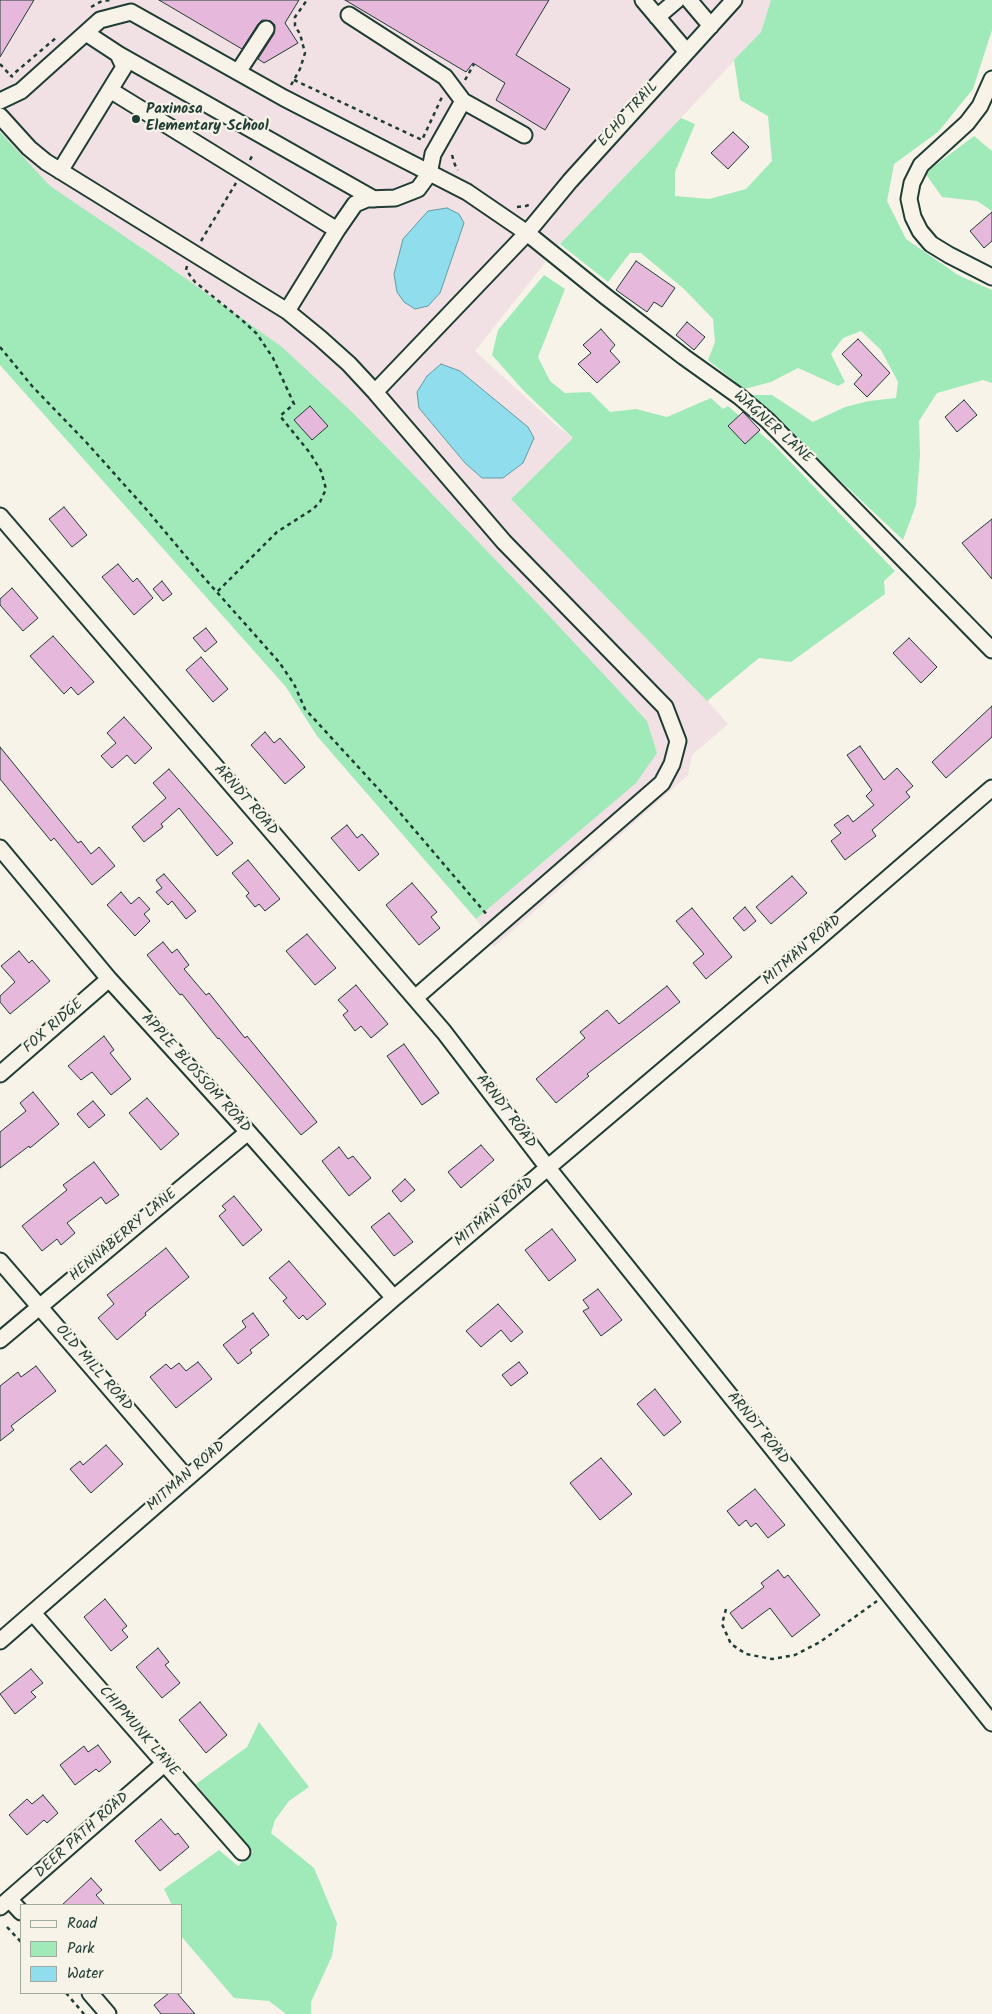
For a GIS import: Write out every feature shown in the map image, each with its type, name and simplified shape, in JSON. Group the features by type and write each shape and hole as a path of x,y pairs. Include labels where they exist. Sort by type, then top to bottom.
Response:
{"street":[{"path":"643,0 687,52"},
{"path":"657,17 677,0"},
{"path":"689,0 711,26"},
{"name":"ECHO TRAIL","path":"375,392 527,233 570,181 734,0"},
{"name":"WAGNER LANE","path":"0,101 22,91 100,20 131,12 284,98 467,192 527,233 612,302 684,358 740,397 767,420 992,650"},
{"path":"349,15 445,77 463,101 524,135"},
{"path":"238,72 266,29"},
{"path":"86,34 374,199"},
{"path":"60,172 124,67 118,54"},
{"path":"992,79 980,106 968,123 921,165 912,183 909,199 913,217 920,231 931,244 992,277"},
{"path":"110,90 337,230"},
{"path":"287,311 355,204 367,199 395,198 418,189 429,174 433,154 463,101"},
{"path":"0,116 29,148 60,172 287,311 320,338 349,364 375,392 504,542 665,707 678,741 672,764 662,783 415,998"},
{"name":"ARNDT ROAD","path":"0,516 444,1032 548,1168 992,1723"},
{"name":"MITMAN ROAD","path":"0,1641 186,1477 394,1298 992,788"},
{"name":"APPLE BLOSSOM ROAD","path":"0,848 109,979 248,1132 394,1298"},
{"name":"FOX RIDGE","path":"0,1074 109,979"},
{"name":"HENNABERRY LANE","path":"0,1340 248,1132"},
{"name":"OLD MILL ROAD","path":"0,1261 186,1477"},
{"name":"CHIPMUNK LANE","path":"33,1613 242,1852"},
{"name":"DEER PATH ROAD","path":"5,1904 165,1763"},
{"path":"5,1904 20,1912"},
{"path":"91,1994 108,2014"}],"path":[{"path":"288,90 300,70 304,53 294,17 307,0"},
{"path":"0,64 11,76"},
{"path":"465,80 474,64"},
{"path":"294,80 422,140 442,96"},
{"path":"452,155 455,165 463,176"},
{"path":"200,242 237,181"},
{"path":"515,207 526,206 537,201"},
{"path":"189,261 186,270 195,282 257,334 273,358 294,404 280,416 322,471 326,490 320,502 313,509 277,532 217,592"},
{"path":"0,347 32,386 80,435 279,662 294,684 305,709 395,807 497,926"},
{"path":"726,1608 722,1624 732,1644 746,1654 772,1659 795,1655 820,1642 888,1592"},
{"path":"7,1927 20,1941"},
{"path":"67,1994 84,2014"}],"shaded area":[{"path":"0,0 771,0 761,32 560,244 475,351 557,426 573,438 511,499 696,688 728,724 692,755 688,775 494,947 476,919 317,736 286,687 0,365"}],"green space":[{"path":"771,0 992,0 992,30 973,89 938,132 894,164 887,201 906,239 958,275 992,290 992,383 983,380 937,393 919,421 920,455 916,505 903,540 750,395 772,395 813,422 845,407 869,401 896,398 898,382 881,350 861,331 843,338 831,354 845,382 838,386 798,368 771,382 744,389 708,360 715,342 713,319 684,289 641,253 630,253 608,282 560,244 681,118 695,124 675,172 675,196 709,199 746,189 772,161 768,116 740,100 734,60 761,32"},
{"path":"0,132 50,186 161,261 282,347 352,412 407,468 540,606 647,721 657,753 636,783 476,919 317,736 286,687 0,365"},
{"path":"974,136 992,151 992,211 977,201 942,197 925,173"},
{"path":"544,275 565,289 538,357 550,381 565,393 590,392 610,412 636,409 667,417 711,398 723,409 728,406 774,445 895,571 884,581 885,594 791,662 759,658 707,701 511,499 573,438 523,390 492,355 498,330"},
{"path":"259,1722 309,1787 289,1801 275,1820 271,1833 314,1868 337,1923 332,1956 311,2002 311,2014 286,2014 269,2001 234,1998 182,1937 182,1904 172,1904 164,1889 219,1850 238,1866 253,1852 196,1784 247,1747"}],"water":[{"path":"447,208 459,214 464,223 440,293 428,306 415,309 404,302 397,292 394,274 403,239 428,211"},
{"path":"441,364 460,371 528,427 534,438 523,463 503,478 482,478 465,463 419,408 417,392 427,376"}],"building":[{"path":"0,0 34,0 0,57"},
{"path":"159,0 299,0 285,23 298,43 264,63 258,59 274,34 275,25 271,21 262,20 242,49"},
{"path":"345,0 549,0 516,55 570,89 545,130 496,100 505,83 473,63 466,72"},
{"path":"733,132 749,147 728,169 711,153"},
{"path":"992,212 992,241 984,248 970,231"},
{"path":"636,261 675,288 662,307 654,302 647,312 616,290"},
{"path":"687,322 705,337 694,350 676,335"},
{"path":"601,329 615,345 610,351 620,362 597,383 578,364 591,353 583,345"},
{"path":"858,339 890,373 867,397 854,384 862,375 842,354"},
{"path":"964,400 977,415 957,432 945,417"},
{"path":"310,406 328,426 312,440 294,420"},
{"path":"743,412 760,430 745,444 728,426"},
{"path":"64,507 87,535 72,547 49,519"},
{"path":"992,519 992,579 962,543"},
{"path":"118,564 133,582 137,578 153,598 134,615 102,577"},
{"path":"162,581 172,594 163,601 153,589"},
{"path":"12,588 38,618 23,631 0,605 0,599"},
{"path":"206,628 217,642 205,652 193,638"},
{"path":"53,636 94,682 78,695 71,687 64,694 30,656"},
{"path":"909,638 937,667 921,683 893,653"},
{"path":"201,657 228,689 213,702 186,670"},
{"path":"992,706 992,737 946,778 932,762"},
{"path":"124,717 152,748 135,764 127,755 112,768 101,756 116,743 107,733"},
{"path":"265,732 274,743 280,738 305,767 285,784 251,745"},
{"path":"860,746 884,780 897,768 913,786 906,792 910,797 872,830 876,836 845,860 831,841 841,833 834,825 848,815 853,822 874,805 866,796 872,790 847,755"},
{"path":"0,747 78,843 81,841 91,854 99,847 115,866 92,885 54,838 51,841 0,779"},
{"path":"169,769 233,843 217,856 179,808 161,824 163,827 144,842 132,827 166,798 153,783"},
{"path":"347,825 357,838 362,834 379,854 359,871 331,838"},
{"path":"248,860 280,899 265,911 259,904 255,907 246,896 249,893 232,873"},
{"path":"164,874 196,911 186,919 172,901 168,905 156,892 162,888 156,880"},
{"path":"792,876 807,893 771,924 756,907"},
{"path":"412,883 437,912 431,917 440,928 419,945 386,905"},
{"path":"121,892 131,904 139,897 150,909 144,914 150,921 135,936 107,905"},
{"path":"745,907 756,921 744,931 733,918"},
{"path":"692,908 732,957 706,979 693,963 704,954 676,921"},
{"path":"307,934 336,968 315,985 286,951"},
{"path":"163,942 172,953 177,949 189,965 184,969 206,995 209,993 245,1038 247,1036 317,1122 301,1135 147,955"},
{"path":"19,951 29,963 32,960 50,981 10,1014 0,1002 0,996 15,982 1,966"},
{"path":"356,985 388,1024 371,1038 361,1026 355,1031 343,1015 348,1011 338,1000"},
{"path":"667,986 680,1002 587,1074 589,1076 556,1103 536,1079 585,1038 580,1032 607,1010 619,1024"},
{"path":"104,1036 114,1050 110,1053 131,1079 111,1095 92,1072 81,1080 68,1066"},
{"path":"404,1044 439,1093 422,1105 387,1056"},
{"path":"33,1092 59,1124 30,1148 29,1146 0,1168 0,1132 26,1111 20,1103"},
{"path":"147,1098 179,1134 161,1150 129,1113"},
{"path":"93,1101 105,1115 89,1128 77,1114"},
{"path":"481,1145 494,1160 461,1188 448,1172"},
{"path":"339,1147 348,1159 353,1156 371,1178 349,1196 322,1161"},
{"path":"94,1162 119,1195 106,1204 101,1197 67,1223 75,1233 61,1245 57,1239 42,1251 22,1226 67,1190 63,1185"},
{"path":"405,1179 415,1190 401,1202 392,1191"},
{"path":"234,1196 262,1230 243,1246 219,1216 226,1210 222,1206"},
{"path":"389,1213 413,1242 394,1256 371,1227"},
{"path":"552,1229 576,1260 549,1281 525,1250"},
{"path":"166,1248 189,1277 145,1313 146,1315 117,1340 98,1318 114,1304 107,1295"},
{"path":"289,1261 326,1304 307,1320 303,1315 299,1319 283,1301 287,1298 269,1278"},
{"path":"598,1289 622,1320 601,1336 583,1311 589,1308 583,1300"},
{"path":"498,1304 523,1332 511,1342 501,1330 481,1347 466,1331"},
{"path":"253,1313 269,1335 250,1350 252,1353 238,1364 223,1345 246,1327 242,1321"},
{"path":"198,1362 212,1379 176,1408 150,1377 166,1364 171,1369 179,1363 186,1371"},
{"path":"519,1362 528,1373 511,1386 502,1375"},
{"path":"36,1366 56,1391 11,1426 14,1430 0,1441 0,1386 18,1372 21,1377"},
{"path":"655,1389 681,1422 664,1436 637,1404"},
{"path":"106,1445 123,1464 91,1493 70,1469 80,1461 83,1465"},
{"path":"601,1458 632,1494 600,1520 570,1483"},
{"path":"755,1489 785,1525 768,1538 756,1523 751,1527 746,1520 739,1526 727,1511"},
{"path":"778,1570 784,1578 788,1575 820,1615 792,1637 770,1608 742,1629 730,1613 764,1587 761,1583"},
{"path":"105,1599 127,1626 122,1630 128,1637 111,1651 84,1617"},
{"path":"158,1648 169,1662 165,1665 180,1683 162,1698 136,1667"},
{"path":"31,1669 43,1683 31,1692 36,1697 15,1714 0,1694"},
{"path":"200,1702 227,1735 206,1753 179,1720"},
{"path":"98,1745 111,1762 99,1772 96,1769 75,1785 60,1765 84,1746 88,1752"},
{"path":"43,1795 58,1813 47,1823 44,1820 27,1835 9,1815 27,1799 32,1804"},
{"path":"161,1819 175,1835 178,1833 189,1847 160,1871 135,1841"},
{"path":"91,1878 102,1890 96,1895 104,1904 63,1904"},
{"path":"168,1994 178,1994 195,2014 161,2014 154,2005"}],"place":[{"name":"Paxinosa Elementary School","path":"136,119"}]}
